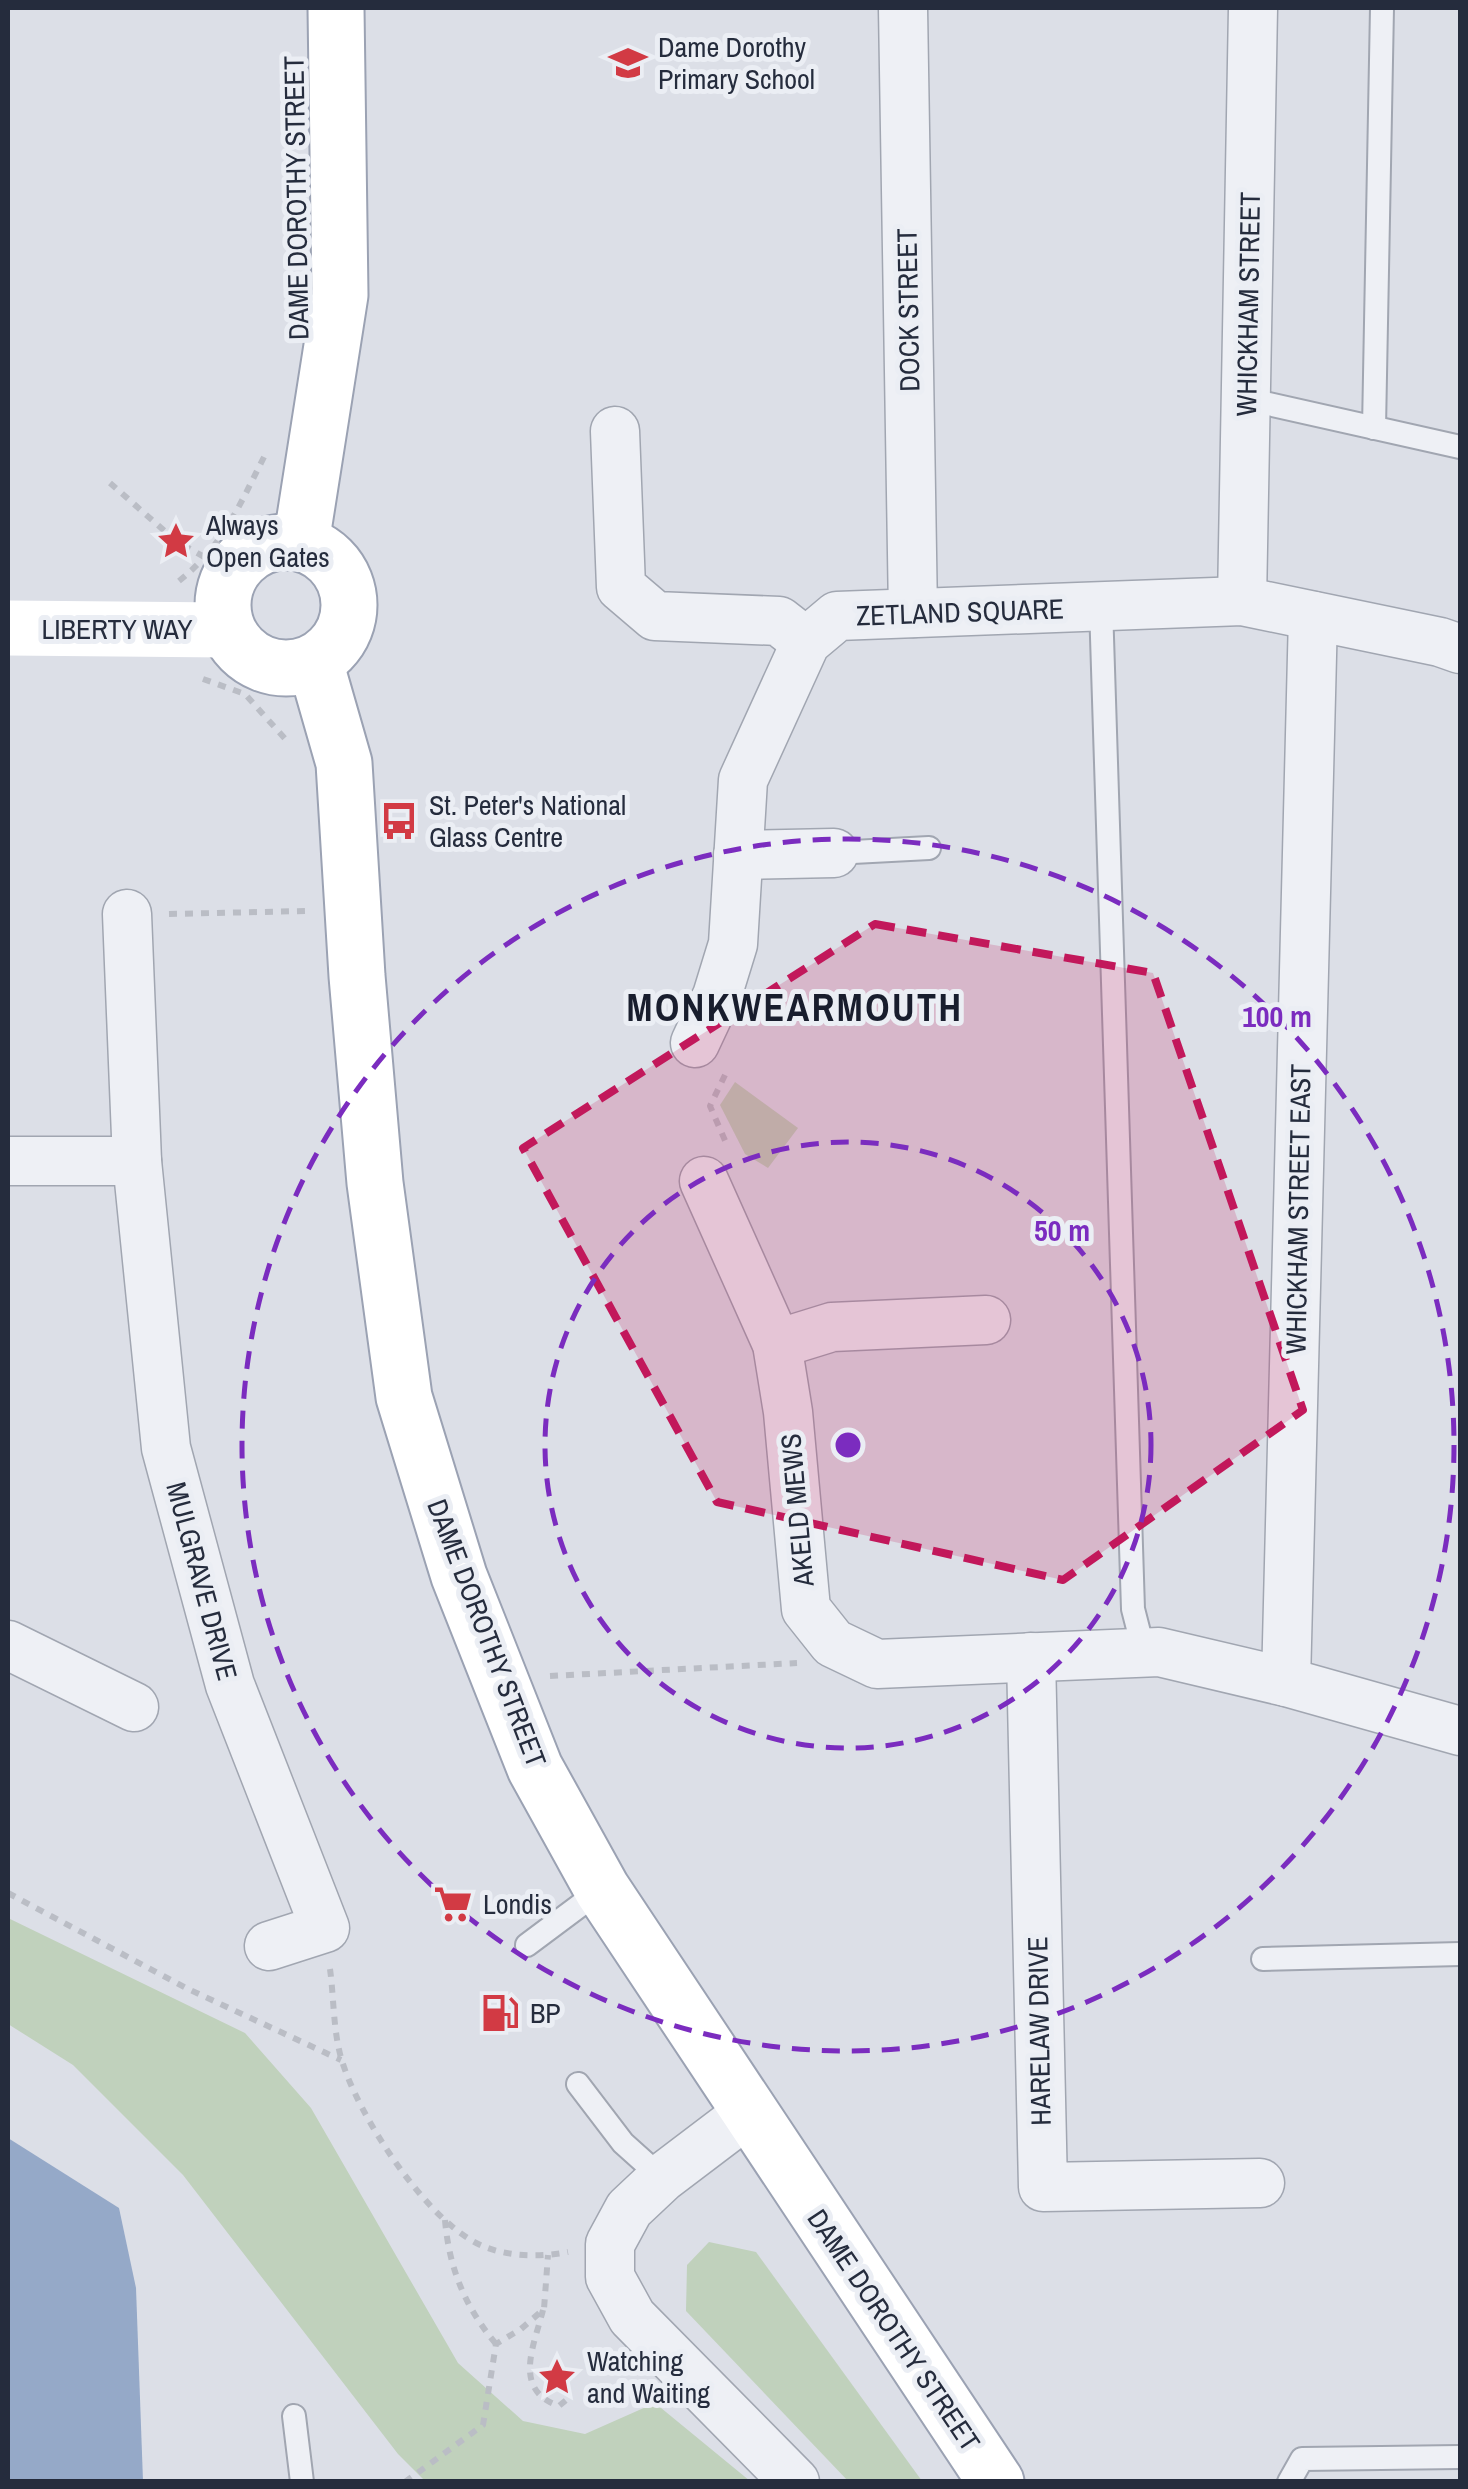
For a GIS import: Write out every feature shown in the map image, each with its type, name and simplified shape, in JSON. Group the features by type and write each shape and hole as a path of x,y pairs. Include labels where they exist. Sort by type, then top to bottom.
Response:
{"main road":[{"name":"DAME DOROTHY STREET","path":"300,543 340,295 336,8"},
{"path":"281,541 320,551 334,563 349,598 342,635 330,651 314,662 294,668 274,668 254,660 238,648 226,630 219,565 281,541"},
{"name":"LIBERTY WAY","path":"8,628 226,630"},
{"name":"DAME DOROTHY STREET","path":"314,662 344,762 356,976 375,1182 404,1397 459,1576 536,1768 602,1889 996,2482"}],"street":[{"name":"DOCK STREET","path":"904,8 913,613"},
{"name":"WHICKHAM STREET","path":"1242,601 1253,8"},
{"path":"615,431 621,587 654,616 778,622 806,642 744,780 734,944 718,996 695,1043"},
{"name":"ZETLAND SQUARE","path":"806,642 837,616 1242,601 1440,642 1460,650"},
{"name":"WHICKHAM STREET EAST","path":"1286,1682 1313,616"},
{"path":"738,855 834,854"},
{"name":"MULGRAVE DRIVE","path":"127,914 137,1161 166,1448 230,1685 325,1928"},
{"path":"8,1161 137,1161"},
{"name":"AKELD MEWS","path":"704,1181 777,1344 788,1412 806,1609 833,1644"},
{"path":"777,1344 832,1327 986,1320"},
{"path":"833,1644 876,1664 1159,1652 1286,1682 1460,1731"},
{"path":"8,1646 134,1707"},
{"name":"HARELAW DRIVE","path":"1031,1657 1043,2187 1260,2183"},
{"path":"269,1946 325,1928"},
{"path":"749,2112 662,2178 630,2209 610,2244 610,2277 632,2317 795,2482"}],"lane":[{"path":"1374,428 1382,8"},
{"path":"1246,399 1460,447"},
{"path":"1101,606 1133,1609 1144,1652"},
{"path":"834,854 929,848"},
{"path":"527,1945 602,1889"},
{"path":"1262,1960 1460,1954"},
{"path":"578,2084 623,2144 662,2178"},
{"path":"294,2416 302,2482"},
{"path":"1289,2482 1302,2459 1403,2470 1460,2457"}],"path":[{"path":"170,589 219,565 236,512 270,444"},
{"path":"110,483 176,541 219,565"},
{"path":"127,914 354,911"},
{"path":"695,1043 730,1064 710,1106 738,1168 704,1181"},
{"path":"500,1678 798,1663 833,1644"},
{"path":"8,1892 186,1988 342,2060"},
{"path":"325,1928 342,2060 370,2122 404,2175 444,2220 472,2241 504,2253 548,2255 610,2244"},
{"path":"405,2482 483,2425 496,2344 477,2322 462,2294 448,2255 444,2220"},
{"path":"548,2255 544,2309 529,2377 532,2388 549,2403 559,2406 571,2396"},
{"path":"496,2344 522,2329 544,2309"}],"highlighted area":[{"path":"875,924 1153,973 1303,1410 1063,1580 717,1502 523,1148"}],"green space":[{"path":"735,1082 798,1128 768,1168 745,1154 720,1105"},
{"path":"8,1918 245,2033 311,2108 458,2363 523,2421 585,2434 655,2403 750,2481 425,2481 398,2454 183,2175 73,2065 8,2024"},
{"path":"709,2242 756,2252 922,2481 848,2481 686,2311 687,2265"}],"water":[{"path":"8,2138 119,2208 136,2288 143,2481 8,2481"}],"place":[{"name":"Dame Dorothy Primary School","path":"628,63"},
{"name":"Always Open Gates","path":"176,541"},
{"name":"St. Peter's National Glass Centre","path":"399,821"},
{"name":"Londis","path":"453,1904"},
{"name":"BP","path":"500,2013"},
{"name":"Watching and Waiting","path":"557,2377"}],"district":[{"name":"MONKWEARMOUTH","path":"795,1007"}]}
